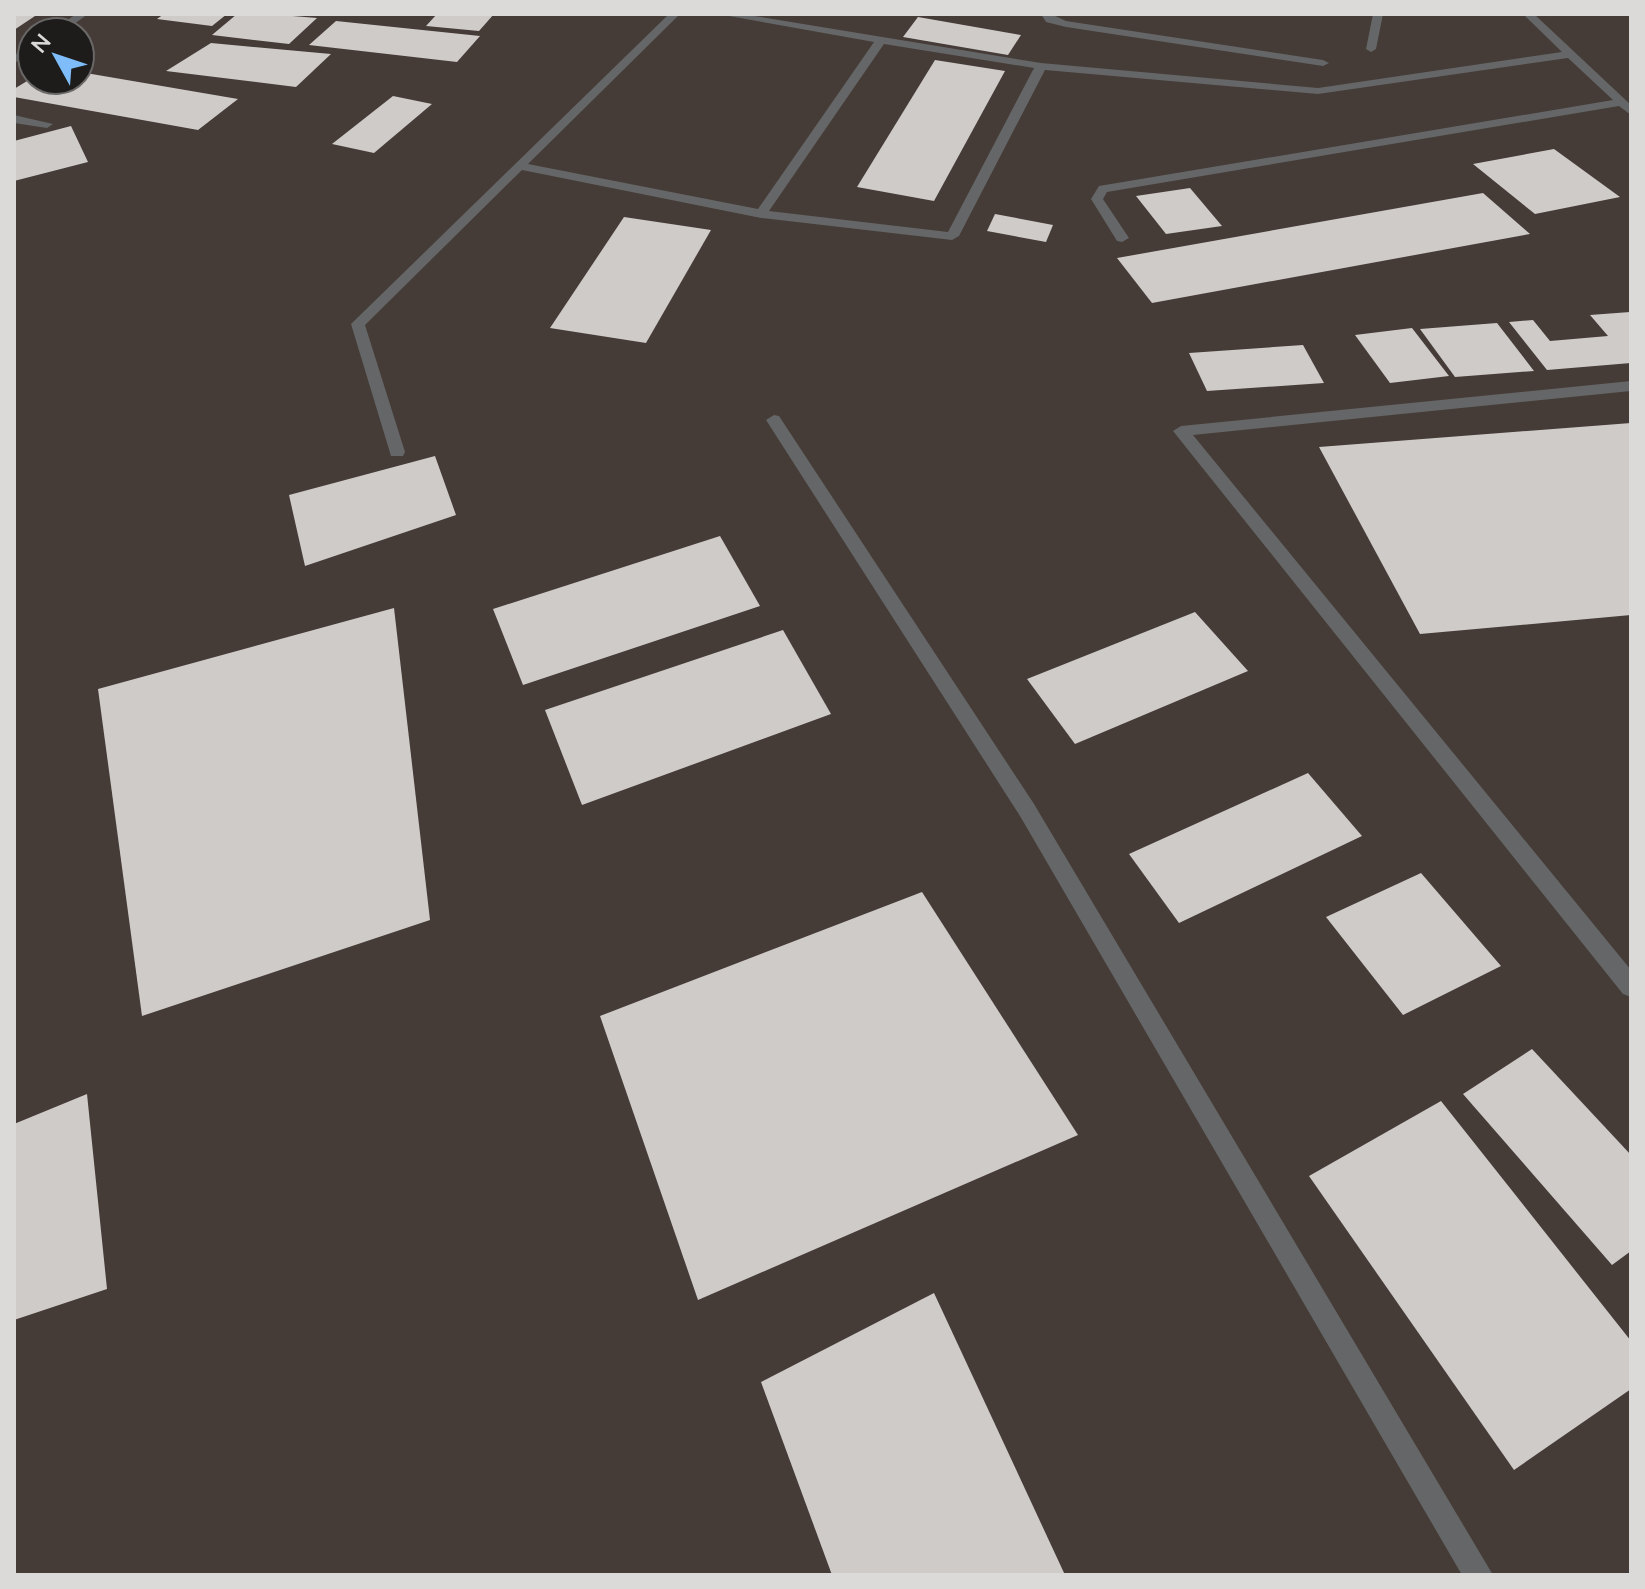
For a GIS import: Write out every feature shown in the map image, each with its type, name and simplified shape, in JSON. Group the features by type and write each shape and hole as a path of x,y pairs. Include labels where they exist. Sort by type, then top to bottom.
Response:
{"street":[{"path":"397,452 358,324 675,14"},
{"path":"723,14 1041,66 1318,91 1571,54"},
{"path":"1046,14 1050,20 1066,24 1323,63"},
{"path":"1371,49 1378,14"},
{"path":"1528,14 1626,106"},
{"path":"761,214 882,39"},
{"path":"519,166 761,214 952,236 1041,66"},
{"path":"1122,238 1097,199 1103,189 1626,106"},
{"path":"14,119 47,124"},
{"path":"1631,386 1181,431 1631,987"},
{"path":"774,420 1027,810 1478,1575"}],"shaded area":[{"path":"14,14 1631,14 1631,1575 14,1575"}],"building":[{"path":"14,14 38,14 16,16 14,30"},
{"path":"164,14 227,14 212,26 157,19"},
{"path":"237,14 317,18 289,44 212,35"},
{"path":"437,14 494,14 479,31 426,26"},
{"path":"918,17 1021,35 1008,55 903,37"},
{"path":"336,21 480,36 457,62 309,45"},
{"path":"211,43 331,54 296,87 166,71"},
{"path":"935,60 1005,71 934,201 857,187"},
{"path":"96,75 238,99 198,130 14,97 14,89 16,96 96,96"},
{"path":"393,96 432,104 374,153 332,144"},
{"path":"71,126 88,162 14,181 14,141"},
{"path":"1554,149 1620,197 1535,214 1473,164"},
{"path":"1190,188 1222,226 1166,234 1136,196"},
{"path":"1483,193 1530,234 1152,303 1117,258"},
{"path":"995,214 1053,225 1046,242 987,231"},
{"path":"624,217 711,230 646,343 550,328"},
{"path":"1630,312 1631,363 1547,370 1509,322 1533,320 1550,341 1608,336 1590,315"},
{"path":"1497,323 1534,371 1455,377 1420,329"},
{"path":"1412,328 1449,376 1390,383 1355,335"},
{"path":"1303,345 1324,383 1207,391 1189,353"},
{"path":"1631,423 1631,615 1420,634 1319,447"},
{"path":"435,456 456,515 305,566 289,495"},
{"path":"720,536 760,606 523,685 493,609"},
{"path":"394,608 430,920 142,1016 98,689"},
{"path":"1195,612 1248,671 1075,744 1027,679"},
{"path":"783,630 831,714 582,805 545,710"},
{"path":"1308,773 1362,836 1179,923 1129,854"},
{"path":"1421,873 1501,966 1403,1015 1326,917"},
{"path":"922,892 1078,1135 698,1300 600,1016"},
{"path":"1532,1049 1631,1155 1631,1251 1612,1265 1463,1094"},
{"path":"87,1094 107,1289 14,1320 14,1124"},
{"path":"1441,1101 1631,1341 1631,1389 1514,1470 1309,1176"},
{"path":"934,1293 1065,1575 832,1575 761,1382"}]}
